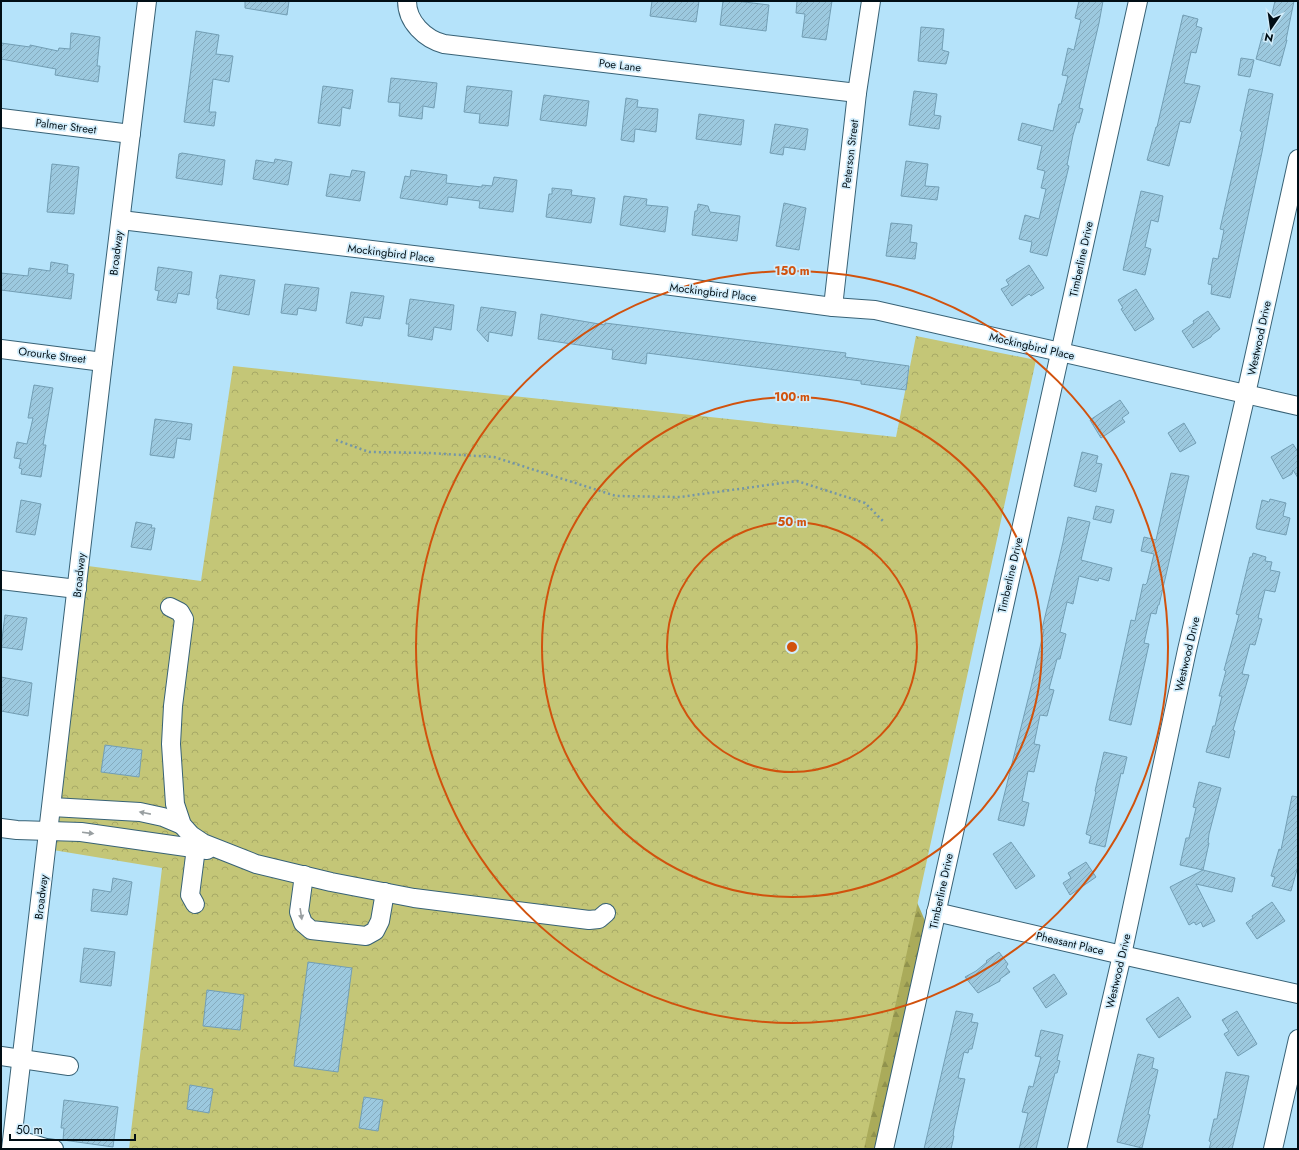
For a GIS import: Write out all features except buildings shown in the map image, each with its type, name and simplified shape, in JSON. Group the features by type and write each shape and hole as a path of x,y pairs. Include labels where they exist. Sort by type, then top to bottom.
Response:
{"street":[{"name":"Broadway","path":"12,1146 102,362 121,220 147,1"},
{"name":"Poe Lane","path":"407,1 407,6 413,21 418,28 428,38 435,42 444,44 857,93"},
{"name":"Peterson Street","path":"833,307 857,93 871,1"},
{"name":"Timberline Drive","path":"884,1149 1138,1"},
{"name":"Palmer Street","path":"1,118 131,134"},
{"name":"Westwood Drive","path":"1077,1149 1122,955 1187,650 1298,159"},
{"name":"Mockingbird Place","path":"121,220 656,284 833,307 875,310 1298,406"},
{"name":"Orourke Street","path":"1,349 102,362"},
{"path":"1,580 77,589"},
{"path":"170,607 180,612 184,618 173,706 171,744 175,804 182,825 191,836 256,864 304,876 414,898 589,920 599,919 606,913"},
{"path":"52,807 140,812 163,817 182,825"},
{"path":"1,828 81,832 231,854"},
{"path":"195,904 190,895 196,848"},
{"path":"304,876 299,912 303,923 311,930 366,936 375,931 380,921 385,892"},
{"name":"Pheasant Place","path":"936,912 1298,994"},
{"path":"1273,1149 1298,1038"},
{"path":"1,1056 69,1066"},
{"path":"12,1146 26,1142 54,1149"}],"path":[{"path":"336,440 369,452 429,453 494,457 616,496 680,497 797,481 865,503 884,522"}],"green space":[{"path":"916,336 1036,360 864,1149 129,1149 162,868 53,850 88,566 201,581 233,366 896,437"},
{"path":"913,893 926,923 875,1149 826,1149"}]}
